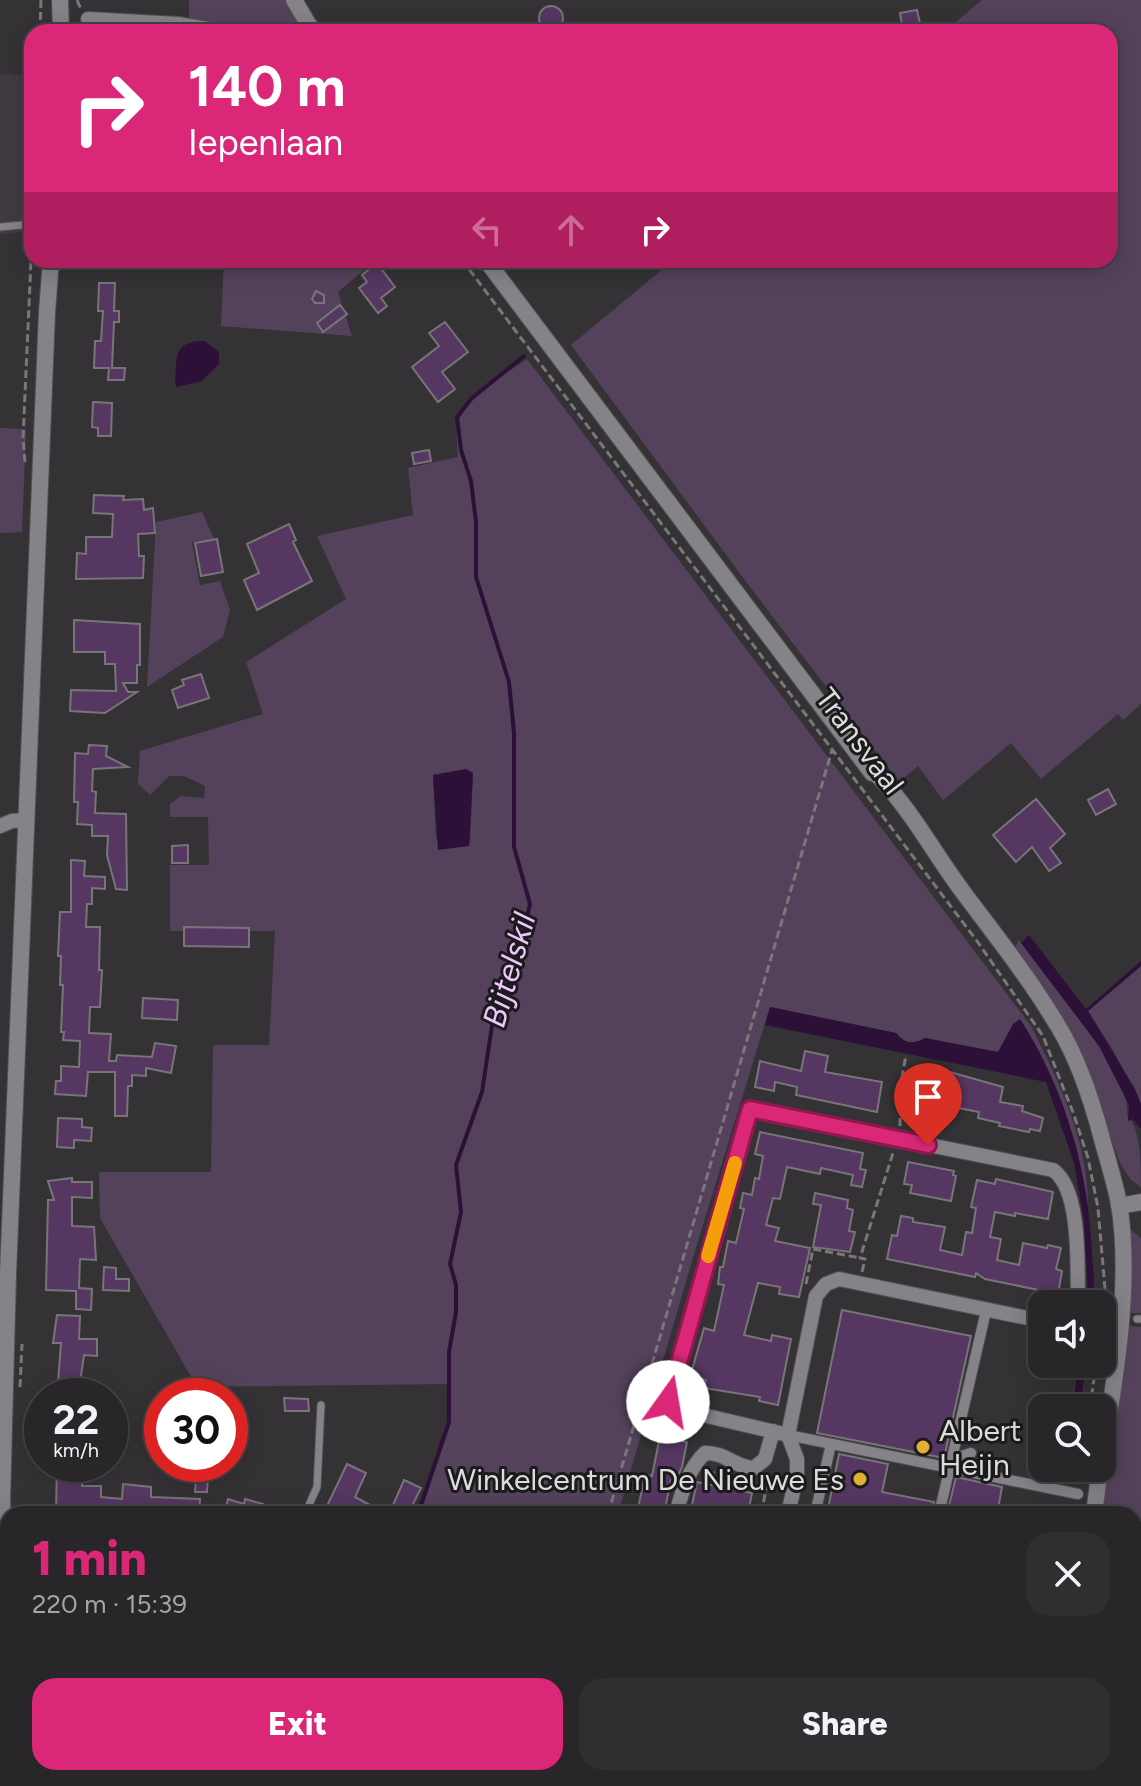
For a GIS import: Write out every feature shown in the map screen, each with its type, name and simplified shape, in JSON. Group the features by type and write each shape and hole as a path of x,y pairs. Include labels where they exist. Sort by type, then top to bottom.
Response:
{"street":[{"path":"60,0 61,24"},
{"path":"294,0 308,24"},
{"path":"88,19 178,24"},
{"path":"3,1506 4,1318 51,268"},
{"name":"Transvaal","path":"492,268 868,766 890,787 922,829 936,857 1017,964 1059,1028 1083,1078 1119,1206 1123,1283 1116,1309"},
{"path":"0,826 27,820"},
{"path":"1077,1290 1075,1227 1067,1186 1062,1176 1053,1170 750,1109 668,1402 673,1408 788,1435 1078,1494"},
{"path":"1119,1206 1141,1202"},
{"path":"790,1506 797,1459 788,1435 816,1296 826,1284 839,1279 1028,1318"},
{"path":"941,1506 986,1311"},
{"path":"678,1506 695,1463 705,1453 724,1455 743,1468 754,1468 765,1459 773,1431"},
{"path":"817,1506 831,1444"},
{"path":"949,1466 959,1457 971,1453"},
{"path":"1095,1506 1098,1482"}],"lane":[{"path":"0,227 24,225"},
{"path":"309,1506 317,1487 321,1405"}],"path":[{"path":"40,24 41,0"},
{"name":"Transvaal","path":"468,268 977,941 1043,1036 1088,1158 1098,1208 1105,1290"},
{"path":"610,1506 832,750"},
{"path":"860,1284 865,1259 860,1258 897,1139 901,1119 901,1079 906,1055"},
{"path":"763,1506 771,1466 765,1459"},
{"path":"695,1463 704,1471 724,1476 739,1464"}],"shaded area":[{"path":"189,0 285,0 298,24 208,24 189,20"},
{"path":"982,0 1141,0 1141,704 1123,720 1118,714 1041,779 1011,743 943,800 918,766 899,782 571,345 664,268 1118,268 1118,24 954,24"},
{"path":"0,74 24,76 23,232 0,234"},
{"path":"224,268 364,270 338,292 352,336 221,326"},
{"path":"205,341 219,352 219,364 202,381 177,387 178,353 187,344"},
{"path":"527,359 1031,1026 1070,1112 1087,1181 1088,1204 1076,1145 1057,1093 1026,1028 998,1052 925,1038 909,1042 896,1033 770,1007 620,1506 423,1506 448,1431 450,1384 248,1386 248,1378 192,1378 100,1218 99,1172 211,1172 213,1045 269,1045 275,931 170,931 170,865 209,865 208,817 170,817 170,804 181,796 204,798 205,786 184,776 169,776 150,795 138,784 140,751 263,714 246,662 346,599 317,536 413,515 408,468 458,457 457,427 460,418 480,392","holes":["466,769 473,776 470,843 436,839 433,775"]},
{"path":"0,428 26,429 22,532 0,533"},
{"path":"202,512 214,539 192,542 200,585 220,581 230,610 223,637 147,687 156,522"},
{"path":"466,769 473,773 469,846 438,850 433,775"},
{"path":"1029,935 1086,1009 1141,961 1141,966 1088,1011 1135,1089 1141,1104 1141,1129 1133,1119 1128,1121 1129,1105 1099,1046 1021,943"},
{"path":"1019,940 1085,1026 1117,1077 1127,1116 1138,1138 1141,1187 1131,1180 1120,1163 1101,1111 1014,949"},
{"path":"1141,966 1141,1104 1113,1050 1088,1011"},
{"path":"770,1007 896,1033 909,1042 925,1038 998,1052 1013,1024 1020,1019 1050,1073 1072,1132 1086,1193 1093,1290 1088,1290 1084,1221 1074,1163 1046,1082 765,1025"},
{"path":"1131,1230 1141,1238 1141,1313 1130,1313"},
{"path":"1130,1326 1141,1327 1141,1506 1103,1506 1107,1482 1116,1482 1116,1420"},
{"path":"1077,1378 1084,1378 1082,1394 1074,1394"}],"building":[{"path":"546,7 556,7 562,13 561,24 540,23 540,13"},
{"path":"917,10 920,24 902,24 900,13"},
{"path":"371,268 381,268 395,287 381,298 387,306 378,313 359,288 367,282 362,275"},
{"path":"99,283 115,283 114,311 119,311 119,322 114,322 112,368 125,368 124,380 108,380 109,368 94,368 95,341 101,341 103,311 98,311"},
{"path":"316,291 324,295 324,303 315,303 312,299"},
{"path":"340,305 347,314 323,332 317,323"},
{"path":"445,322 468,352 442,372 455,389 438,402 412,367 439,346 429,333"},
{"path":"93,402 112,403 111,436 98,436 98,428 92,427"},
{"path":"429,450 431,461 414,464 412,453"},
{"path":"94,495 124,496 123,500 143,499 144,510 153,508 155,533 138,534 139,556 144,556 143,578 76,579 77,553 86,554 86,537 112,537 113,514 93,513"},
{"path":"289,524 296,540 293,542 312,581 257,610 244,580 259,573 247,544"},
{"path":"217,539 223,572 201,576 195,543"},
{"path":"74,620 140,624 137,683 123,683 128,692 137,692 105,713 70,711 71,690 116,691 115,664 105,664 105,652 74,652"},
{"path":"201,674 209,698 178,708 172,690 184,685 182,680"},
{"path":"89,745 107,746 106,756 128,767 93,769 92,791 96,792 95,813 126,814 127,890 116,889 107,855 108,836 92,836 92,825 77,824 75,753 88,754"},
{"path":"1108,789 1116,804 1096,815 1088,800"},
{"path":"1036,799 1065,834 1050,848 1061,863 1049,871 1032,847 1016,862 993,835"},
{"path":"188,845 188,863 172,863 172,846"},
{"path":"71,860 85,861 84,876 105,877 105,889 92,888 92,904 87,904 86,927 100,927 99,970 102,970 100,1007 90,1007 89,1033 111,1034 109,1061 116,1061 117,1055 152,1057 155,1043 176,1046 171,1073 146,1068 146,1076 132,1075 132,1086 128,1086 127,1116 115,1116 115,1072 88,1072 86,1096 55,1094 56,1081 61,1081 61,1066 79,1067 80,1041 63,1040 64,1032 61,1032 63,985 60,985 61,956 58,956 60,912 71,912"},
{"path":"184,927 249,928 249,947 184,946"},
{"path":"143,998 178,1000 177,1020 142,1018"},
{"path":"805,1051 828,1056 825,1072 882,1082 877,1112 796,1095 797,1087 775,1082 774,1091 755,1087 760,1061 801,1071"},
{"path":"950,1072 1003,1087 1000,1102 1023,1106 1022,1111 1043,1118 1040,1131 999,1126 1000,1123 978,1118 979,1112 938,1104 933,1119 918,1115 923,1092 936,1095 938,1085 947,1087"},
{"path":"58,1118 82,1119 82,1127 92,1128 91,1141 74,1140 74,1148 57,1147"},
{"path":"760,1132 863,1153 860,1169 866,1170 862,1187 851,1185 853,1175 821,1168 820,1174 787,1167 780,1199 773,1198 766,1225 779,1228 775,1241 810,1248 799,1297 779,1294 780,1287 758,1283 744,1335 771,1341 772,1335 791,1339 778,1405 759,1401 760,1397 704,1388 706,1380 690,1377 704,1328 714,1331 724,1285 718,1284 720,1267 723,1267 728,1241 736,1243 744,1209 740,1208 743,1193 752,1195 755,1178 759,1179 763,1156 755,1154"},
{"path":"908,1162 954,1171 953,1175 956,1176 951,1201 910,1193 912,1185 904,1184"},
{"path":"72,1178 72,1182 92,1182 92,1198 72,1197 72,1226 94,1227 96,1260 80,1259 79,1288 92,1289 91,1310 76,1309 76,1291 46,1290 48,1200 54,1200 48,1181"},
{"path":"996,1179 1053,1192 1048,1219 995,1212 990,1237 1001,1239 997,1260 1019,1265 1023,1243 1061,1248 1056,1269 1062,1271 1059,1290 1039,1290 985,1279 976,1273 975,1277 887,1259 892,1235 897,1236 901,1216 913,1218 913,1222 945,1227 940,1250 962,1255 966,1232 972,1233 976,1208 971,1207 977,1180 995,1184"},
{"path":"815,1193 848,1200 847,1208 853,1210 849,1231 855,1232 850,1252 813,1247 821,1205 813,1204"},
{"path":"104,1267 116,1268 116,1279 129,1279 129,1291 103,1290"},
{"path":"842,1310 971,1336 944,1458 817,1433"},
{"path":"57,1315 80,1316 79,1339 97,1339 97,1356 84,1355 81,1378 58,1378 61,1343 53,1343"},
{"path":"284,1398 308,1399 309,1411 285,1411"},
{"path":"660,1436 687,1442 682,1467 676,1480 671,1480 666,1506 639,1506 645,1474 652,1476"},
{"name":"Winkelcentrum De Nieuwe Es","path":"839,1454 888,1464 882,1492 934,1502 933,1506 829,1506"},
{"path":"347,1464 366,1473 355,1497 370,1506 327,1506"},
{"path":"956,1477 1002,1487 998,1506 949,1506"},
{"path":"404,1480 421,1488 412,1506 393,1506"},
{"path":"57,1482 101,1486 101,1497 122,1499 123,1484 151,1487 151,1497 200,1499 199,1506 56,1506"},
{"path":"196,1482 208,1482 207,1492 195,1492"},
{"path":"697,1482 752,1493 750,1506 692,1506"},
{"path":"228,1499 244,1504 245,1499 263,1504 263,1506 226,1506"}],"waterway":[{"name":"Bijtelskil","path":"421,1506 449,1422 449,1352 456,1312 456,1285 450,1264 461,1212 456,1165 482,1092 496,999 514,976 530,904 514,847 514,733 509,682 476,577 476,522 457,417 472,398 524,356"}],"slow traffic":[{"path":"708,1256 735,1163"}],"place":[{"name":"Albert Heijn","path":"923,1447"},
{"name":"Winkelcentrum De Nieuwe Es","path":"860,1479"}],"route":[{"path":"668,1402 750,1109 928,1145"}]}
